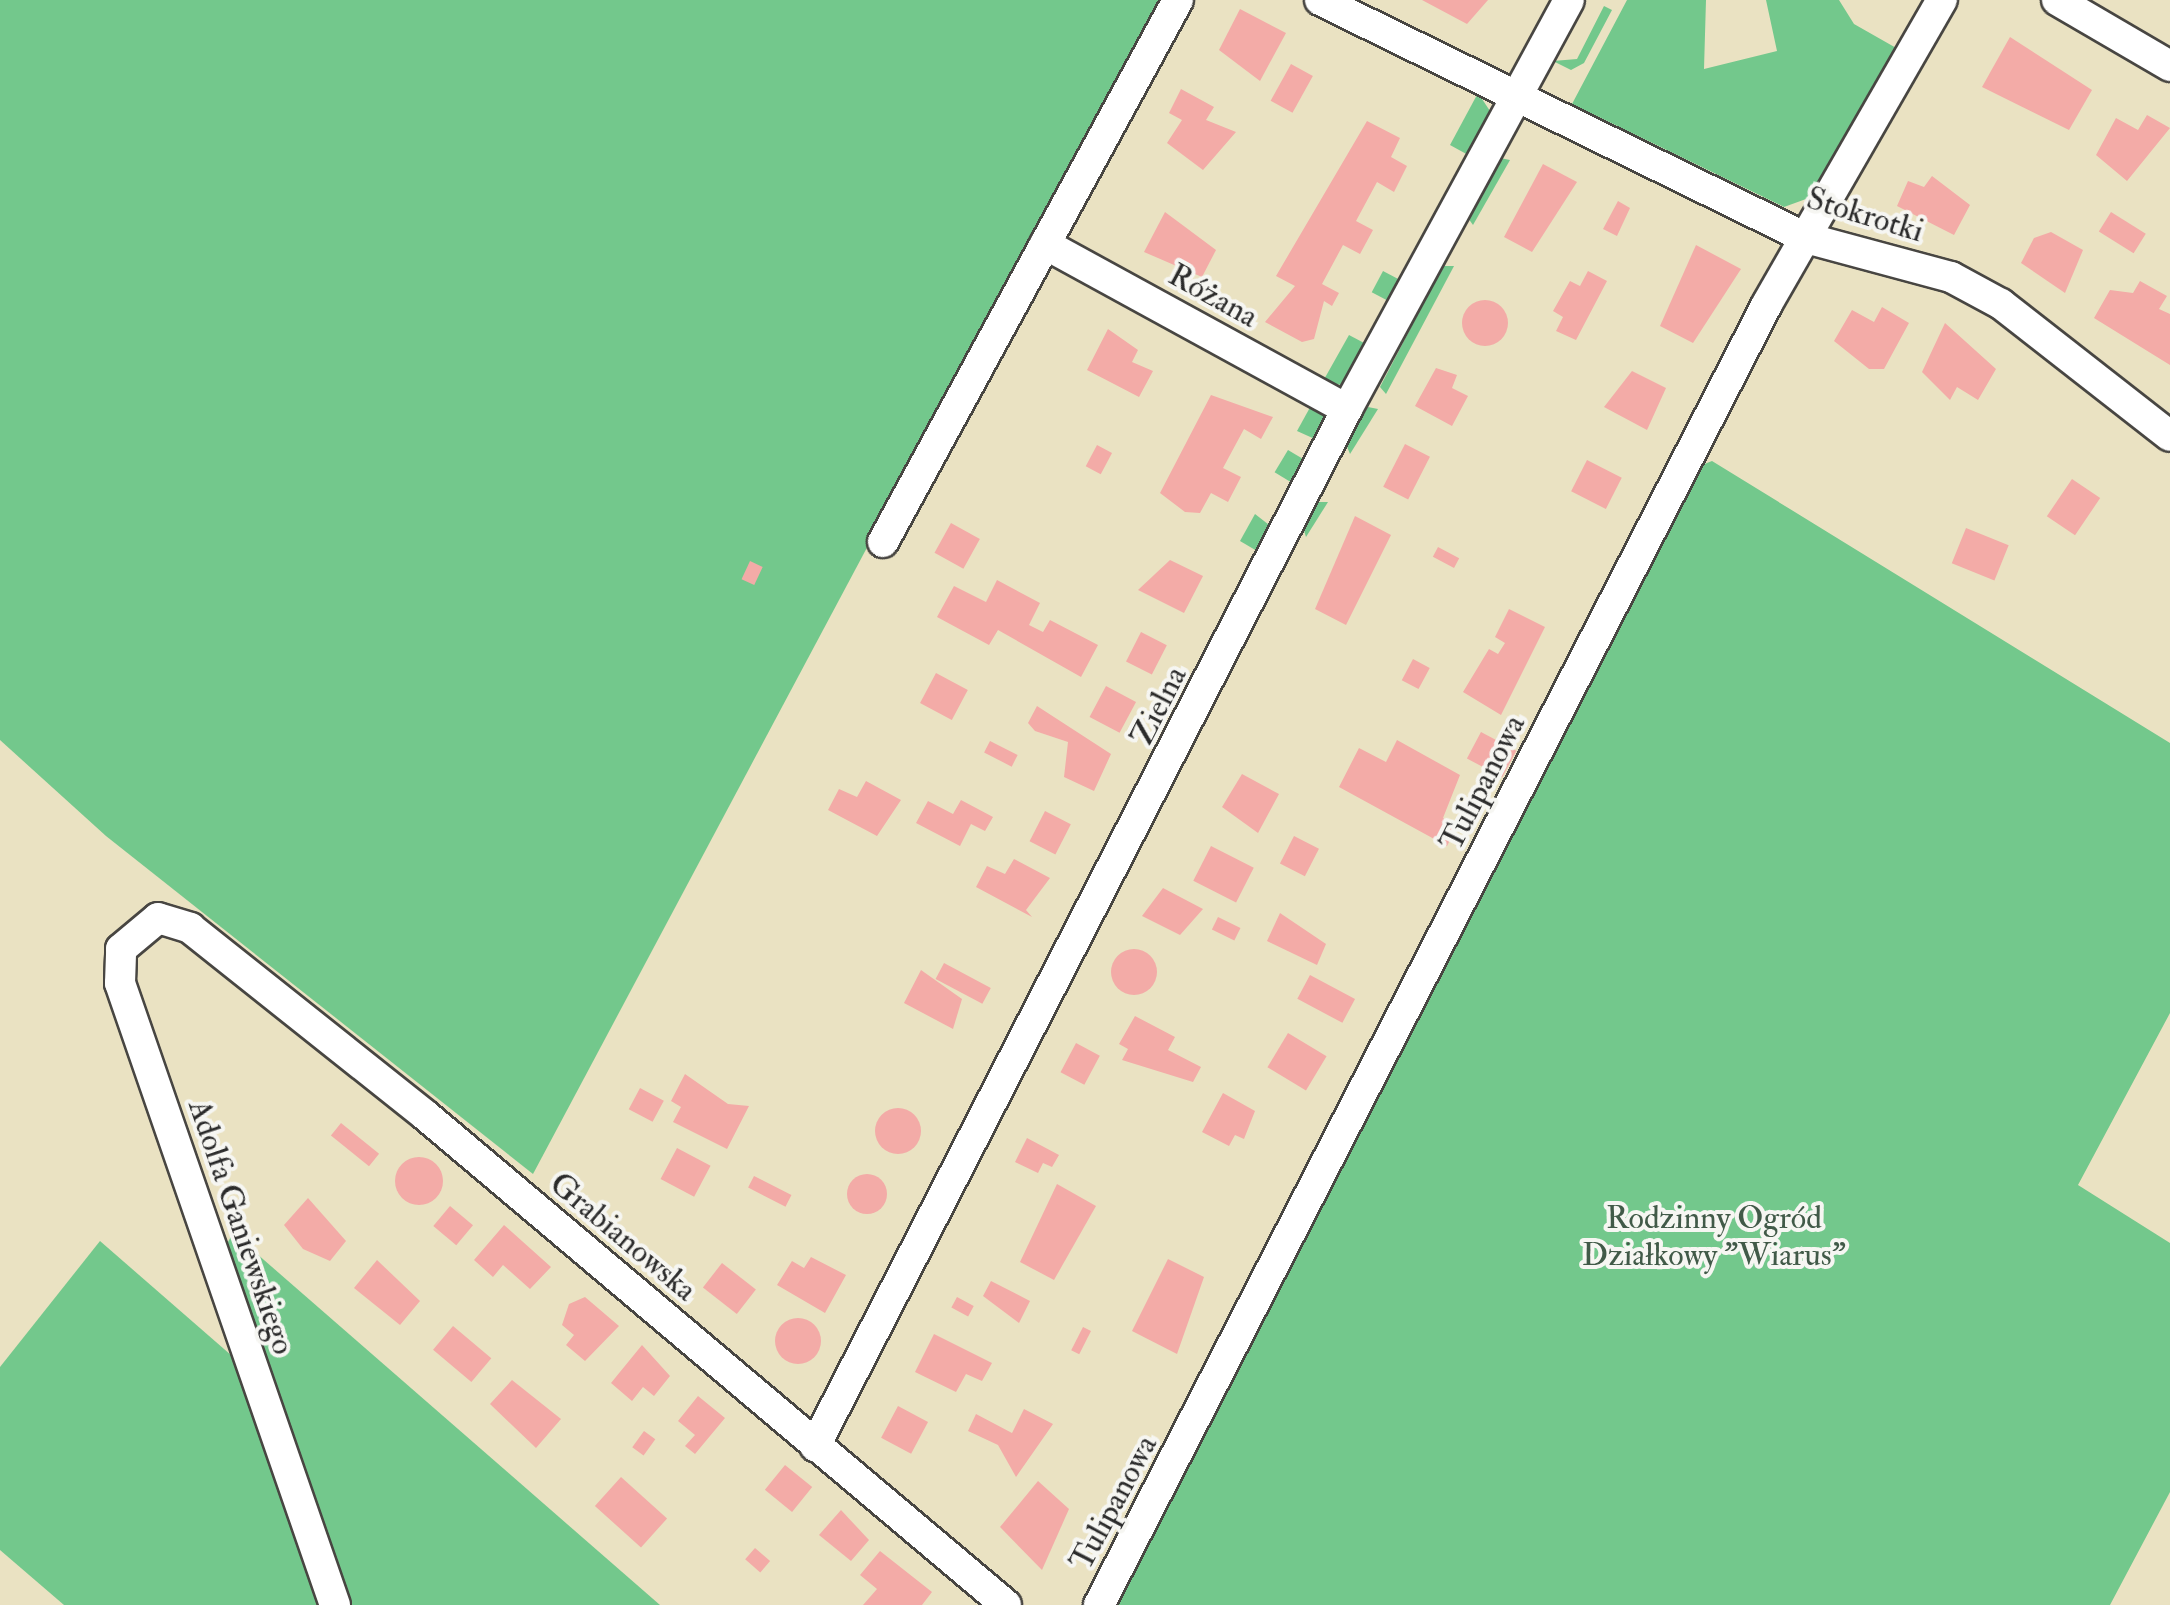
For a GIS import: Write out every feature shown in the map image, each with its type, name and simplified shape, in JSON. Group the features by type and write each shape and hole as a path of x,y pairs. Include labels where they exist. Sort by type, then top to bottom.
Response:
{"street":[{"path":"884,542 1178,0"},
{"name":"Stokrotki","path":"1320,0 1515,99 1806,238 1951,277 2001,304 2170,436"},
{"name":"Zielna","path":"815,1446 1347,409 1569,0"},
{"name":"Tulipanowa","path":"1098,1605 1806,238 1942,0"},
{"path":"2057,0 2170,66"},
{"name":"Różana","path":"1045,244 1347,409"},
{"name":"Adolfa Ganiewskiego","path":"190,928 158,918 138,926 121,950 120,982 334,1605"},
{"name":"Grabianowska","path":"190,928 1006,1605"}],"green space":[{"path":"0,0 1159,0 533,1174 106,836 0,740"},
{"path":"1627,0 1706,0 1704,69 1777,51 1766,0 1839,0 1854,24 1905,53 1817,195 1784,207 1572,104"},
{"path":"1604,6 1612,10 1584,63 1571,70 1553,61 1577,59"},
{"path":"1478,93 1492,114 1470,156 1450,145"},
{"path":"1500,158 1510,160 1473,225 1468,218"},
{"path":"1443,266 1454,266 1386,394 1380,387"},
{"path":"1383,271 1402,281 1390,302 1372,292"},
{"path":"1349,335 1366,344 1344,385 1322,383"},
{"path":"1313,402 1327,420 1317,440 1297,431"},
{"path":"1368,407 1378,409 1350,454 1346,444"},
{"path":"1288,450 1308,462 1294,484 1275,472"},
{"name":"Rodzinny Ogród Działkowy \"Wiarus\"","path":"1712,461 2170,743 2170,1013 2078,1185 2170,1243 2170,1492 2110,1605 1105,1605 1697,467"},
{"path":"1317,502 1328,502 1306,537 1303,527"},
{"path":"1255,514 1273,528 1257,551 1240,541"},
{"path":"233,1233 660,1605 343,1605 219,1258"},
{"path":"100,1241 247,1369 330,1605 64,1605 0,1550 0,1367"}],"building":[{"path":"1422,0 1488,0 1467,24"},
{"path":"1240,9 1286,33 1260,81 1219,50"},
{"path":"2010,37 2092,90 2069,130 1982,87"},
{"path":"1291,64 1313,76 1293,113 1271,101"},
{"path":"1181,89 1214,107 1206,120 1236,132 1203,170 1167,143 1182,120 1169,113"},
{"path":"2147,115 2170,128 2127,181 2096,155 2116,118 2138,130"},
{"path":"1367,121 1400,138 1391,157 1407,166 1394,192 1377,182 1356,221 1373,230 1360,254 1343,245 1322,284 1339,293 1332,306 1324,301 1314,339 1302,342 1265,322 1295,286 1276,276"},
{"path":"1543,164 1577,182 1532,252 1504,237"},
{"path":"1932,176 1970,205 1954,235 1897,206 1908,181 1924,187"},
{"path":"1618,201 1630,208 1617,236 1603,229"},
{"path":"1165,212 1216,250 1202,277 1144,252"},
{"path":"2111,212 2146,234 2134,253 2099,232"},
{"path":"2051,232 2083,250 2065,293 2021,263 2034,238"},
{"path":"1696,245 1741,269 1693,343 1660,326"},
{"path":"1588,271 1607,281 1576,340 1556,331 1563,317 1553,311 1570,281 1580,286"},
{"path":"2140,281 2167,296 2159,309 2170,314 2170,365 2094,318 2110,290 2133,293"},
{"path":"1485,300 1501,307 1508,323 1501,339 1485,346 1469,339 1462,323 1469,307"},
{"path":"1882,307 1909,323 1884,369 1869,369 1834,341 1852,310 1874,322"},
{"path":"1945,323 1996,369 1978,400 1957,387 1950,400 1922,372"},
{"path":"1108,329 1138,350 1132,362 1153,371 1139,397 1087,370"},
{"path":"1436,368 1457,375 1452,388 1468,396 1452,426 1415,406"},
{"path":"1632,371 1666,388 1647,430 1604,407"},
{"path":"1211,395 1273,417 1261,439 1244,429 1223,468 1241,477 1228,502 1211,493 1200,513 1185,512 1160,493"},
{"path":"1405,444 1430,457 1408,499 1383,487"},
{"path":"1097,445 1112,453 1101,474 1086,466"},
{"path":"1587,460 1622,478 1606,509 1571,491"},
{"path":"2072,479 2100,498 2075,535 2047,516"},
{"path":"1355,516 1391,535 1346,625 1315,609"},
{"path":"951,523 980,539 963,569 935,553"},
{"path":"1966,528 2009,545 1994,580 1952,563"},
{"path":"1438,547 1459,558 1454,568 1433,557"},
{"path":"1170,560 1203,576 1184,613 1138,590"},
{"path":"750,561 763,567 754,585 742,579"},
{"path":"997,580 1040,603 1029,625 1043,632 1050,620 1098,645 1081,677 998,630 989,645 937,617 954,586 986,602"},
{"path":"1509,609 1545,627 1501,715 1463,692 1489,649 1498,654 1505,643 1495,637"},
{"path":"1141,632 1167,645 1152,675 1126,661"},
{"path":"1413,659 1430,668 1419,689 1402,680"},
{"path":"936,673 968,690 952,720 920,703"},
{"path":"1106,686 1136,702 1120,733 1090,717"},
{"path":"1037,706 1111,754 1094,791 1064,777 1068,742 1035,731 1028,723"},
{"path":"1481,732 1516,751 1502,777 1467,758"},
{"path":"1397,740 1460,775 1443,818 1457,826 1447,846 1339,787 1359,748 1386,762"},
{"path":"990,741 1018,755 1012,767 984,753"},
{"path":"1242,774 1279,794 1258,833 1222,807"},
{"path":"866,781 901,800 877,836 828,810 839,789 857,797"},
{"path":"961,800 993,817 985,831 971,824 960,846 916,823 928,801 953,814"},
{"path":"1045,811 1071,824 1055,854 1030,841"},
{"path":"1294,836 1319,849 1305,876 1280,864"},
{"path":"1211,846 1254,868 1236,903 1193,881"},
{"path":"1014,859 1050,878 1026,910 1032,917 976,887 987,866 1005,874"},
{"path":"1163,888 1203,909 1180,935 1142,916"},
{"path":"1280,913 1326,944 1317,965 1267,941"},
{"path":"1218,917 1240,928 1234,941 1212,930"},
{"path":"1134,949 1151,955 1157,972 1151,989 1134,995 1117,989 1111,972 1117,955"},
{"path":"944,963 991,988 982,1004 936,979"},
{"path":"921,970 962,999 953,1029 904,1003"},
{"path":"1310,975 1355,999 1342,1023 1297,999"},
{"path":"1135,1016 1175,1037 1168,1050 1201,1067 1193,1082 1122,1060 1128,1049 1119,1044"},
{"path":"1288,1033 1327,1056 1306,1090 1267,1067"},
{"path":"1076,1043 1100,1056 1084,1085 1061,1072"},
{"path":"685,1074 728,1104 749,1106 727,1149 673,1122 681,1107 671,1101"},
{"path":"640,1088 664,1101 653,1122 629,1109"},
{"path":"1223,1093 1255,1111 1244,1139 1235,1135 1229,1146 1202,1132"},
{"path":"898,1108 914,1115 921,1131 914,1147 898,1154 882,1147 875,1131 882,1115"},
{"path":"341,1123 379,1154 369,1166 331,1135"},
{"path":"1027,1138 1059,1155 1052,1167 1043,1163 1038,1173 1015,1162"},
{"path":"677,1148 711,1166 694,1197 661,1179"},
{"path":"419,1157 436,1164 443,1181 436,1198 419,1205 402,1198 395,1181 402,1164"},
{"path":"867,1174 881,1180 887,1194 881,1208 867,1214 853,1208 847,1194 853,1180"},
{"path":"754,1176 791,1195 786,1207 748,1188"},
{"path":"1057,1184 1096,1206 1054,1280 1020,1262"},
{"path":"308,1198 346,1241 330,1261 303,1249 284,1225"},
{"path":"450,1206 473,1225 456,1245 433,1226"},
{"path":"504,1225 551,1267 530,1289 503,1265 493,1277 474,1260"},
{"path":"811,1257 846,1275 825,1313 777,1285 792,1261 804,1268"},
{"path":"1168,1259 1204,1277 1177,1354 1132,1331"},
{"path":"377,1260 420,1301 400,1325 354,1288"},
{"path":"722,1263 756,1289 737,1314 703,1287"},
{"path":"991,1281 1030,1301 1019,1323 983,1296"},
{"path":"585,1297 619,1326 585,1361 566,1345 574,1335 562,1325 569,1304"},
{"path":"957,1297 974,1306 968,1317 951,1308"},
{"path":"798,1318 815,1324 821,1341 815,1358 798,1364 781,1358 775,1341 781,1324"},
{"path":"453,1326 491,1358 471,1382 433,1350"},
{"path":"1083,1327 1091,1331 1079,1354 1071,1350"},
{"path":"934,1334 992,1363 982,1381 966,1374 956,1392 915,1372"},
{"path":"642,1345 670,1376 654,1396 643,1387 632,1401 611,1383"},
{"path":"512,1380 561,1419 536,1448 490,1404"},
{"path":"698,1396 725,1418 695,1454 685,1446 695,1435 678,1421"},
{"path":"898,1406 928,1422 911,1454 881,1438"},
{"path":"1024,1409 1053,1424 1016,1477 998,1445 968,1431 976,1414 1012,1433"},
{"path":"644,1431 655,1439 644,1455 632,1447"},
{"path":"785,1465 812,1487 792,1512 765,1490"},
{"path":"621,1477 667,1518 641,1547 595,1506"},
{"path":"1038,1481 1069,1509 1042,1570 1000,1527"},
{"path":"841,1510 869,1540 851,1561 819,1535"},
{"path":"755,1548 770,1561 760,1572 745,1559"},
{"path":"880,1551 932,1592 922,1605 863,1605 877,1589 860,1575"}]}
